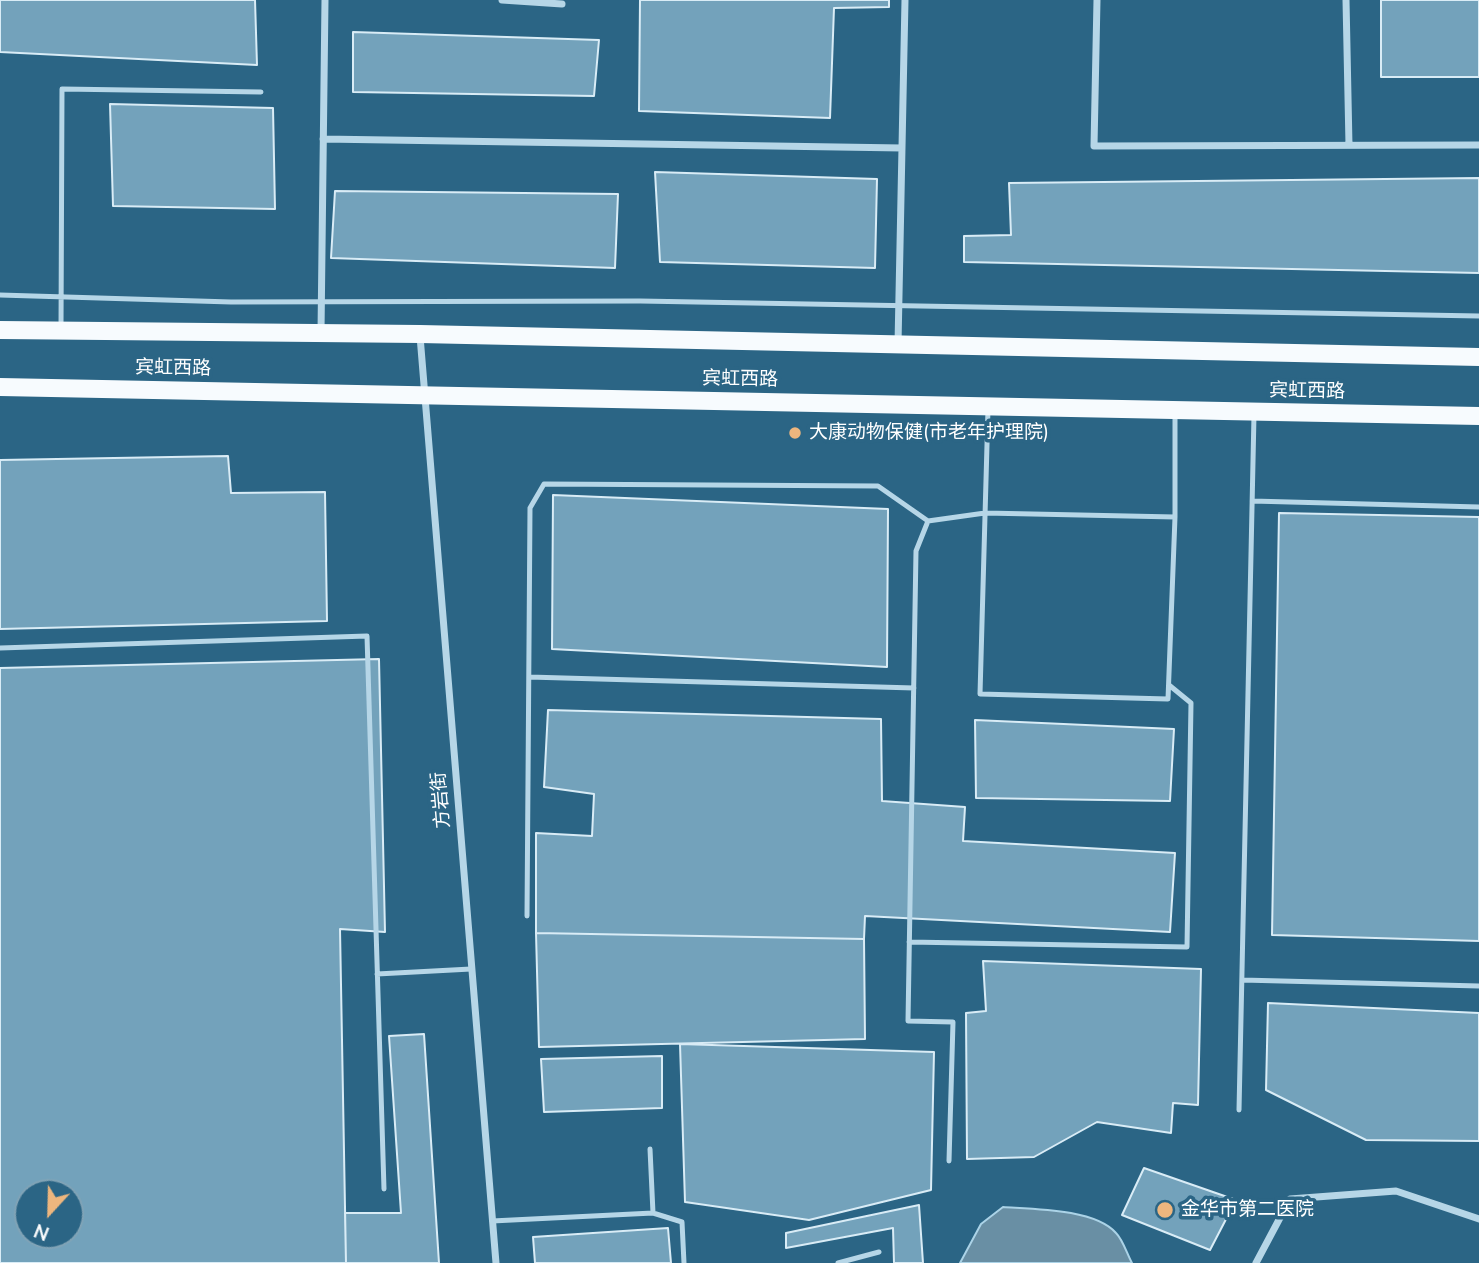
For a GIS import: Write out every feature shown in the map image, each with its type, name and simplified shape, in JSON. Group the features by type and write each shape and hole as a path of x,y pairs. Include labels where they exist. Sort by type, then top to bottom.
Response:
{"main road":[{"name":"宾虹西路","path":"0,330 420,334 1479,357"},
{"name":"宾虹西路","path":"0,387 1479,416"}],"street":[{"path":"321,333 325,0"},
{"path":"502,0 562,4"},
{"path":"898,345 905,0"},
{"path":"1097,0 1094,146 1479,145"},
{"path":"1346,0 1349,145"},
{"path":"323,139 902,148"},
{"name":"方岩街","path":"420,334 496,1263"},
{"path":"1256,1263 1290,1199 1396,1191 1479,1219"}],"lane":[{"path":"61,330 62,89 261,93"},
{"path":"0,295 231,302 640,301 1479,316"},
{"path":"988,406 980,694 1168,699 1175,517 1175,410"},
{"path":"1239,1110 1254,411"},
{"path":"527,916 530,508 544,484 878,486 928,521 985,513 1175,517"},
{"path":"1252,501 1479,508"},
{"path":"928,521 916,551 908,1021 953,1022 949,1161"},
{"path":"0,648 367,636 384,1188"},
{"path":"529,677 914,688"},
{"path":"909,942 1187,947 1191,703 1169,685"},
{"path":"377,974 471,969"},
{"path":"1242,980 1479,986"},
{"path":"650,1149 653,1213"},
{"path":"492,1221 653,1213 682,1222 684,1263"},
{"path":"838,1263 879,1252"}],"water":[{"path":"1003,1207 1063,1212 1094,1219 1116,1233 1132,1263 960,1263 981,1224"}],"building":[{"path":"0,0 255,0 257,65 0,52"},
{"path":"640,0 889,0 889,7 834,8 830,118 639,111"},
{"path":"1381,0 1479,0 1479,77 1381,77"},
{"path":"353,32 599,40 594,96 353,92"},
{"path":"110,104 273,108 275,209 113,206"},
{"path":"655,172 877,179 875,268 660,262"},
{"path":"1479,178 1479,273 964,262 964,236 1011,235 1009,183"},
{"path":"335,191 618,194 615,268 331,258"},
{"path":"228,456 231,493 325,492 327,621 0,629 0,460"},
{"path":"553,495 888,509 887,667 552,649"},
{"path":"1279,513 1479,517 1479,941 1272,935"},
{"path":"379,659 385,932 340,929 346,1263 0,1263 0,668"},
{"path":"548,710 881,719 882,801 965,807 963,841 1175,853 1170,932 865,916 864,939 536,933 536,833 592,836 594,794 544,787"},
{"path":"975,720 1174,729 1170,801 976,798"},
{"path":"536,933 864,939 865,1039 539,1047"},
{"path":"983,961 1201,969 1198,1105 1173,1103 1171,1133 1097,1122 1034,1157 967,1159 966,1013 986,1011"},
{"path":"1268,1003 1479,1013 1479,1141 1366,1140 1266,1090"},
{"path":"424,1034 439,1263 346,1263 345,1213 401,1213 389,1036"},
{"path":"680,1044 934,1052 931,1190 809,1220 685,1202"},
{"path":"662,1056 662,1108 544,1112 541,1059"},
{"path":"1144,1168 1236,1200 1210,1250 1122,1215"},
{"path":"919,1205 923,1263 894,1263 893,1228 786,1248 786,1233"},
{"path":"668,1228 671,1263 535,1263 533,1237"}],"place":[{"name":"大康动物保健(市老年护理院)","path":"795,433"},
{"name":"金华市第二医院","path":"1165,1210"}]}
